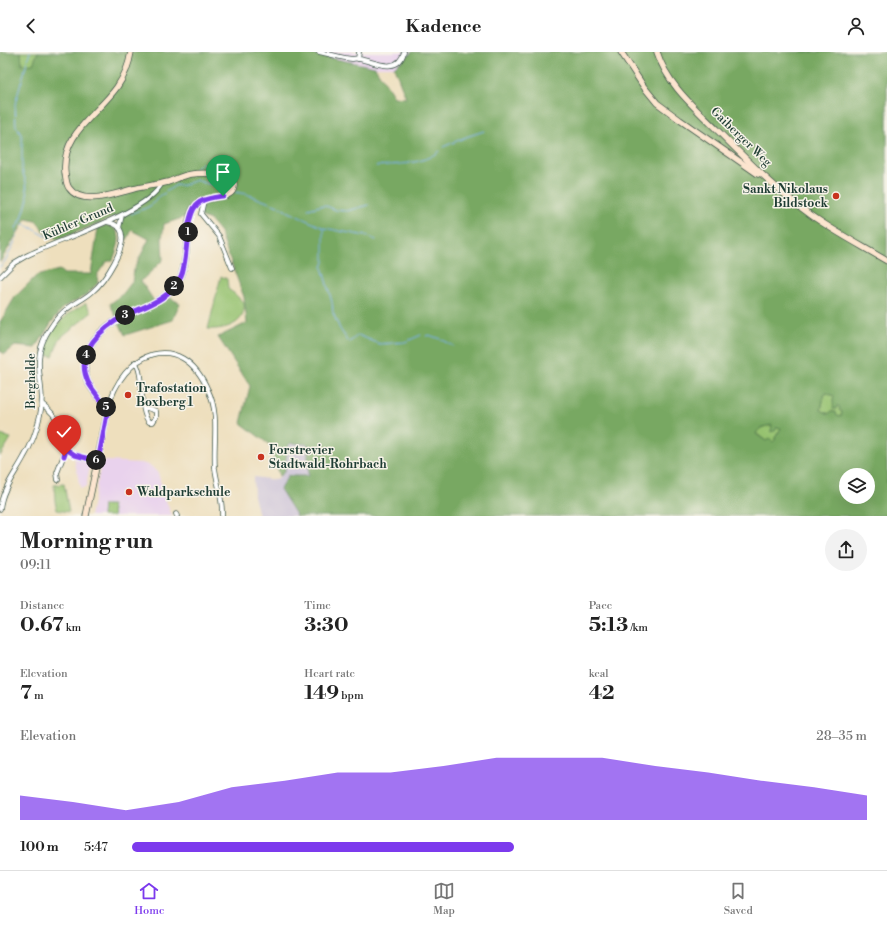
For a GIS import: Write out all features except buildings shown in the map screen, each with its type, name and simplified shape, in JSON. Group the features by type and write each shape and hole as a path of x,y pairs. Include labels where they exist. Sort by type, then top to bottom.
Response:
{"street":[{"path":"108,409 87,380 85,363 90,344 100,332 108,326 126,315 158,301 167,294 180,277 185,262 191,213 196,205 204,200 230,194 234,188 233,181 230,178 200,173 186,175 162,183 96,198 75,193 69,189 66,182 64,159 68,146 85,122 117,87 125,72 131,52"},
{"path":"318,52 358,59 371,63 389,65 400,61 404,52"},
{"path":"339,56 344,52"},
{"path":"358,59 360,52"},
{"path":"621,52 644,87 662,107 754,172 762,174"},
{"name":"Gaiberger Weg","path":"657,52 668,77 682,95 762,174 788,197 817,219 887,261"},
{"name":"Kühler Grund","path":"0,277 14,263 26,256 122,215 155,194 162,183"},
{"path":"204,200 201,214 219,236 232,268"},
{"name":"Berghalde","path":"0,509 6,487 24,457 38,425 42,404 38,358 43,342 59,316 66,309 93,292 107,275 122,241 119,228 122,215"},
{"path":"107,222 114,224 119,228"},
{"path":"86,516 110,400 118,384 135,362 142,358 159,353 183,358 202,378 210,394 215,412 215,468 222,501 222,516"},
{"path":"135,362 139,369 141,394 144,407"},
{"path":"42,404 59,423 66,449 57,479"},
{"path":"66,449 75,455 98,461"}],"shaded area":[{"path":"302,52 412,52 394,67 375,67"},
{"path":"291,443 308,444 309,476 280,489 297,516 259,516 254,496 253,477 276,480 284,472 288,446"},
{"path":"74,457 91,461 86,487 80,488"},
{"name":"Waldparkschule","path":"106,461 142,463 151,466 158,473 172,516 90,516 101,464"}],"green space":[{"path":"0,52 21,52 22,65 33,64 38,52 302,52 375,67 394,97 406,98 394,67 412,52 887,52 887,516 297,516 280,489 288,476 308,476 308,444 291,443 288,446 284,472 279,476 271,446 241,423 250,386 218,337 247,323 244,297 220,232 210,220 198,215 198,206 188,216 164,224 162,239 163,260 141,281 156,304 168,297 180,303 173,320 125,335 110,304 122,295 132,282 134,269 149,239 132,230 127,240 120,227 122,216 114,217 57,240 55,237 50,239 36,221 26,219 0,262","holes":["826,393 834,396 833,409 836,409 837,406 840,407 839,410 842,412 841,416 837,415 836,412 831,411 829,414 821,410","772,425 772,432 775,431 777,427 781,428 773,442 769,439 766,441 756,434 761,428"]},
{"path":"21,52 38,52 33,65 22,65"},
{"path":"107,225 117,231 119,240 113,260 106,262 97,275 98,283 87,294 63,308 51,323 36,348 15,346 5,354 0,351 0,322 15,297 36,276 59,270 64,274 91,274 98,228"},
{"path":"221,276 227,279 228,289 244,303 244,310 242,316 234,324 228,327 208,329"},
{"path":"86,303 92,312 60,338 53,356 44,354 48,339 59,323 69,314"},
{"path":"826,393 834,396 834,405 840,407 839,410 842,412 841,416 829,414 821,410"},
{"path":"772,425 781,428 773,442 766,441 756,433 765,426"},
{"path":"0,435 11,438 0,456"},
{"path":"64,484 69,512 57,510 55,501 54,485"},
{"path":"103,505 112,505 114,516 102,516"}],"waterway":[{"path":"0,267 5,261 17,237 16,228 22,219 28,198 26,182 22,170 22,136 16,126 15,104 30,52"},
{"path":"443,147 484,131"},
{"path":"376,166 417,161 433,156 439,151"},
{"path":"194,171 198,166 203,164"},
{"path":"131,214 150,206 161,195 176,185 181,186 197,180 221,186 230,191"},
{"path":"235,192 246,194 278,206"},
{"path":"308,209 324,205 336,210 347,211 369,205"},
{"path":"280,207 324,228 366,236 376,240"},
{"path":"21,223 50,239"},
{"path":"324,228 324,262 322,267 332,302 333,313 340,329 348,341"},
{"path":"350,342 358,335 380,344 405,342 421,335"},
{"path":"426,336 429,335 440,339 453,346"}],"place":[{"name":"Sankt Nikolaus Bildstock","path":"836,196"},
{"name":"Trafostation Boxberg 1","path":"128,395"},
{"name":"Forstrevier Stadtwald-Rohrbach","path":"261,457"},
{"name":"Waldparkschule","path":"129,492"}],"route":[{"path":"64,456 66,449 68,452 75,455 98,461 108,409 87,380 85,363 90,344 100,332 117,320 151,305 167,294 175,285 183,270 187,254 189,219 192,210 202,200 223,196"}]}
